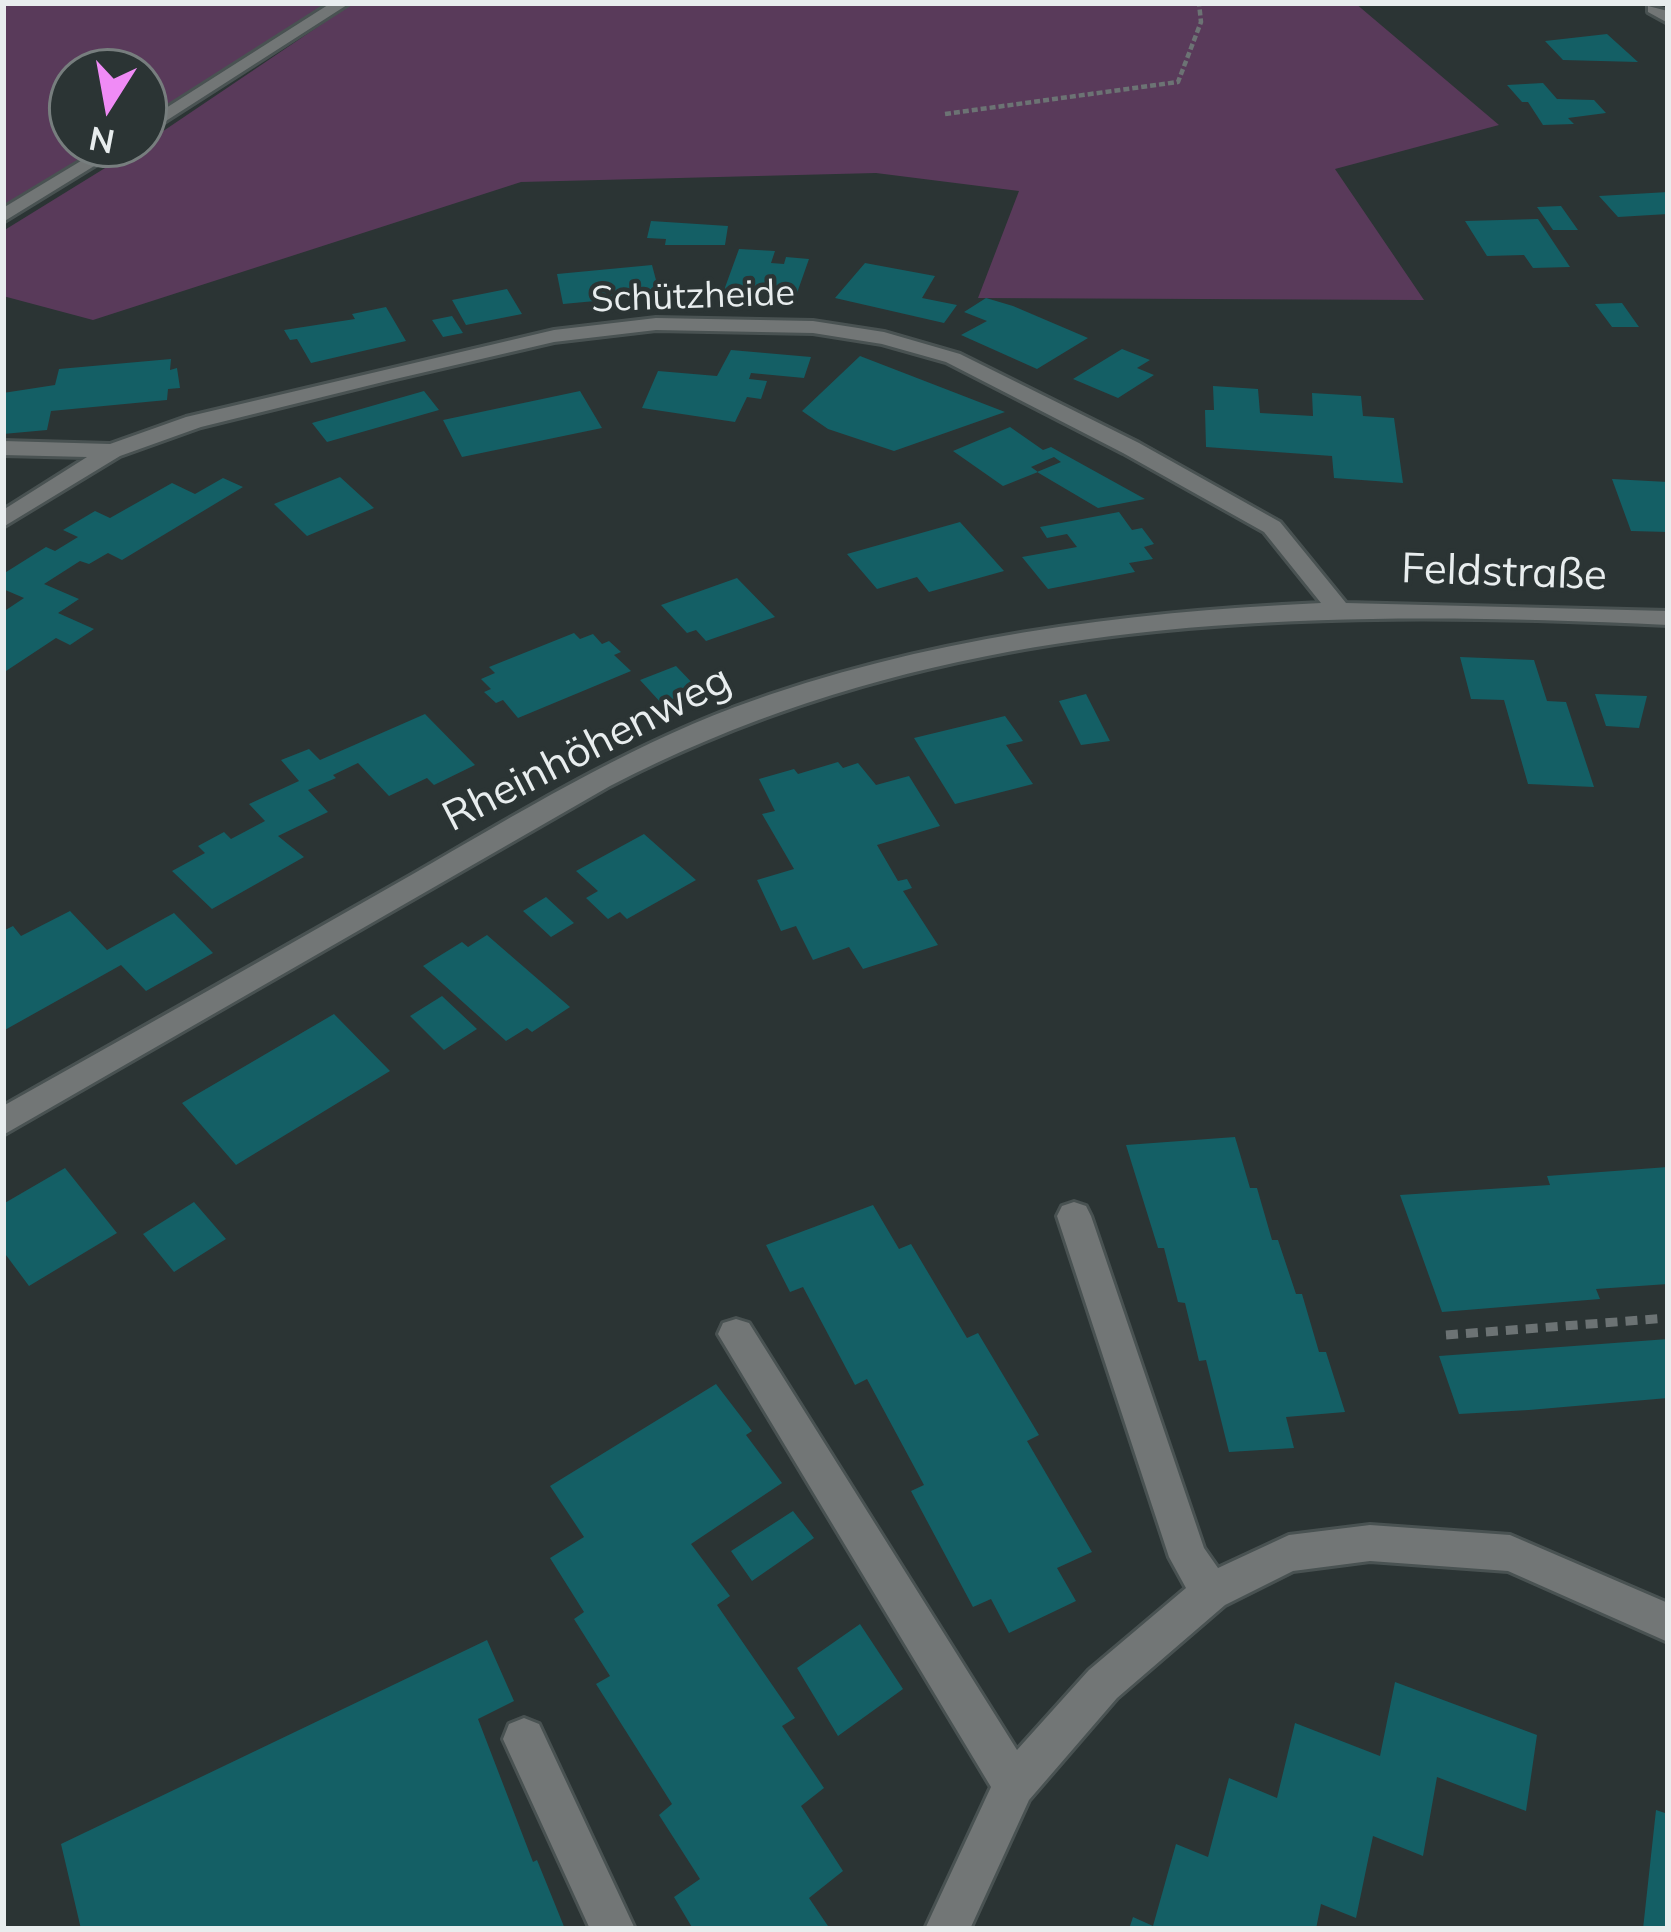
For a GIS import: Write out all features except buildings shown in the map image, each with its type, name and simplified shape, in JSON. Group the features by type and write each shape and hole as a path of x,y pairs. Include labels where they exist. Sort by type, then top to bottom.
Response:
{"street":[{"path":"168,115 342,3"},
{"path":"3,216 82,168"},
{"name":"Schützheide","path":"3,520 112,451 194,422 554,336 656,324 812,326 884,338 953,358 1131,448 1272,527 1337,607"},
{"path":"3,448 112,451"},
{"name":"Feldstraße","path":"1337,607 1668,618"},
{"name":"Rheinhöhenweg","path":"3,1122 548,808 667,747 787,698 908,663 1063,630 1192,614 1337,607"},
{"path":"1074,1216 1188,1557 1211,1592"},
{"path":"736,1334 1014,1785"},
{"path":"947,1929 1014,1785 1103,1684 1211,1592 1289,1553 1370,1543 1510,1553 1668,1623"},
{"path":"524,1739 613,1929"}],"path":[{"path":"945,114 1178,82 1201,22 1199,3"},
{"path":"1447,1335 1668,1318"}],"shaded area":[{"path":"3,3 333,3 168,109 168,48 48,48 48,168 73,168 3,210"},
{"path":"353,3 1355,3 1499,125 1335,169 1424,300 978,298 1019,191 876,173 521,182 93,320 3,296 3,231 105,168 168,168 168,128"}]}
